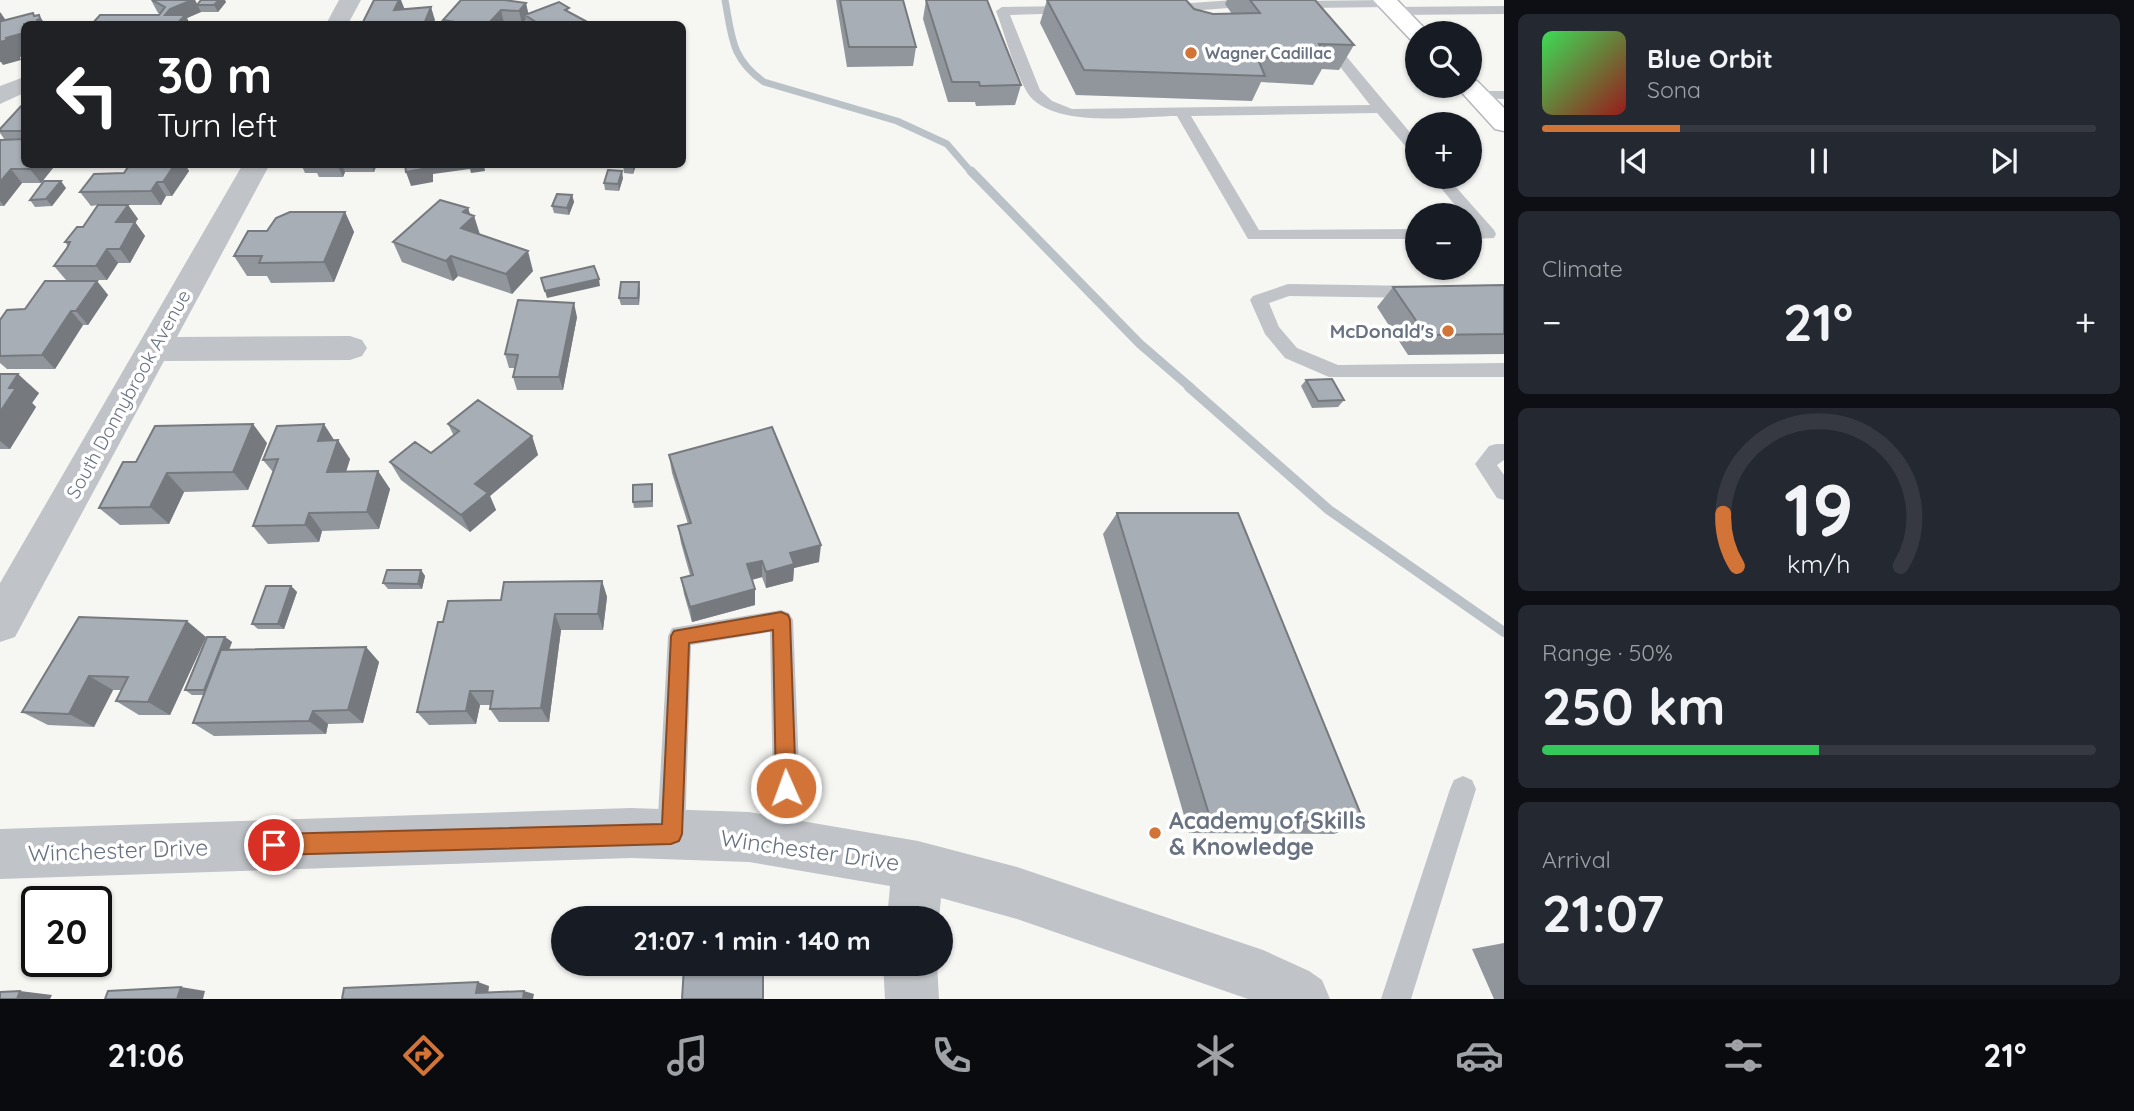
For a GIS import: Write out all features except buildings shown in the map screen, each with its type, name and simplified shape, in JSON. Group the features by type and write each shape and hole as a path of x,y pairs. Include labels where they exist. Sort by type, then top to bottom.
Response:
{"main road":[{"path":"1388,5 1405,21"},
{"path":"1480,98 1504,123"}],"street":[{"path":"339,21 350,0"},
{"path":"0,96 21,86"},
{"name":"South Donnybrook Avenue","path":"0,623 255,168"},
{"path":"153,349 350,348"},
{"name":"Winchester Drive","path":"0,853 671,834 750,836 918,866 1017,893 1244,969 1290,990 1303,999"},
{"path":"915,906 918,866"},
{"path":"911,976 912,999"}],"lane":[{"path":"1156,9 1183,9 1223,2 1294,10 1388,5 1504,10"},
{"path":"1087,10 1002,10 1034,92 1047,104 1070,113 1381,109"},
{"path":"1294,10 1405,137"},
{"path":"1482,92 1504,95"},
{"path":"1182,112 1254,234 1405,234"},
{"path":"1449,189 1461,203"},
{"path":"1437,292 1288,290 1259,300 1271,330 1291,353 1336,372 1504,370"},
{"path":"1504,452 1496,452 1485,464 1504,492"},
{"path":"671,834 680,636 781,620 788,843"},
{"path":"1396,999 1462,789"}],"waterway":[{"path":"725,0 739,56 764,82 897,121 947,144 972,173"},
{"path":"971,171 1140,344 1191,388"},
{"path":"1189,387 1329,510 1504,632"}],"place":[{"name":"Wagner Cadillac","path":"1191,53"},
{"name":"McDonald's","path":"1448,331"},
{"name":"Academy of Skills & Knowledge","path":"1155,833"}],"route":[{"path":"274,845 631,833 671,834 680,636 781,620 786,788"}]}
